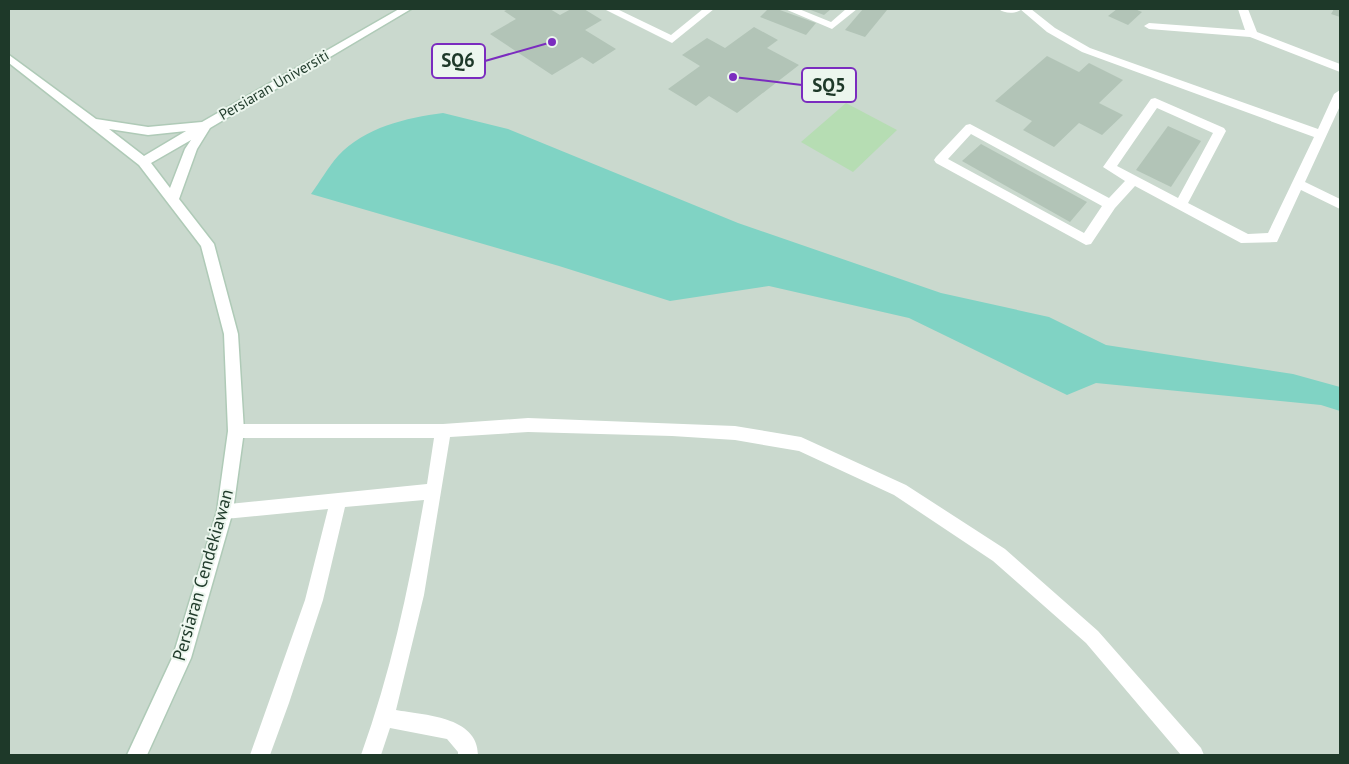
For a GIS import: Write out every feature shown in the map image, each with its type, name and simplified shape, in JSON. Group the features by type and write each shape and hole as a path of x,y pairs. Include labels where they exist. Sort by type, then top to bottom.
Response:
{"street":[{"name":"Persiaran Universiti","path":"143,162 406,9"},
{"path":"617,10 672,40 709,9"},
{"path":"790,9 832,26 852,9"},
{"path":"1004,9 1017,9"},
{"path":"1025,9 1051,30 1086,50 1322,135"},
{"path":"1243,9 1252,34"},
{"path":"1149,26 1252,34 1340,68"},
{"name":"Persiaran Cendekiawan","path":"9,58 143,162 207,244 231,334 236,431 225,511 182,658 137,755"},
{"path":"1181,204 1220,131 1155,102 1109,167 1246,239 1272,238 1340,94"},
{"path":"92,123 148,131 206,125"},
{"path":"172,200 192,149 206,125"},
{"path":"1110,205 970,128 940,160 1086,240 1110,205 1134,180"},
{"path":"1299,184 1340,204"},
{"path":"236,431 443,431 528,425 672,429 735,433 800,444 900,490 999,556 1092,637 1194,755"},
{"path":"371,755 385,718 414,596 434,491 443,431"},
{"path":"225,511 338,502 434,491"},
{"path":"260,755 314,600 338,502"},
{"path":"385,718 452,730 468,748 468,755"}],"shaded area":[{"path":"9,9 1340,9 1340,755 9,755"}],"green space":[{"path":"846,103 897,130 853,172 801,142"}],"water":[{"path":"443,113 508,129 738,223 941,293 1049,317 1106,345 1293,374 1340,387 1340,411 1321,405 1096,383 1067,395 909,318 769,286 670,301 559,266 311,194 338,156 361,138 387,125"}],"building":[{"path":"509,9 550,9 560,15 571,9 584,9 602,20 585,30 616,49 593,64 582,57 552,75 490,34 516,19 504,11"},
{"path":"768,9 777,9 816,23 806,35 760,17"},
{"path":"808,9 831,9 824,15"},
{"path":"863,9 887,10 865,37 845,30"},
{"path":"1117,9 1135,9 1142,12 1128,25 1108,16"},
{"path":"1334,9 1340,9 1340,17 1331,14"},
{"path":"754,27 778,40 767,48 799,65 737,113 709,96 696,106 668,89 700,66 682,55 707,38 725,48"},
{"path":"1047,56 1079,72 1089,63 1123,80 1099,103 1123,115 1102,135 1079,123 1054,147 1023,130 1032,121 995,101"},
{"path":"1168,126 1201,141 1171,187 1136,170"},
{"path":"981,144 1087,202 1070,222 962,161"}],"place":[{"name":"SQ6","path":"552,42"},
{"name":"SQ5","path":"733,77"}]}
